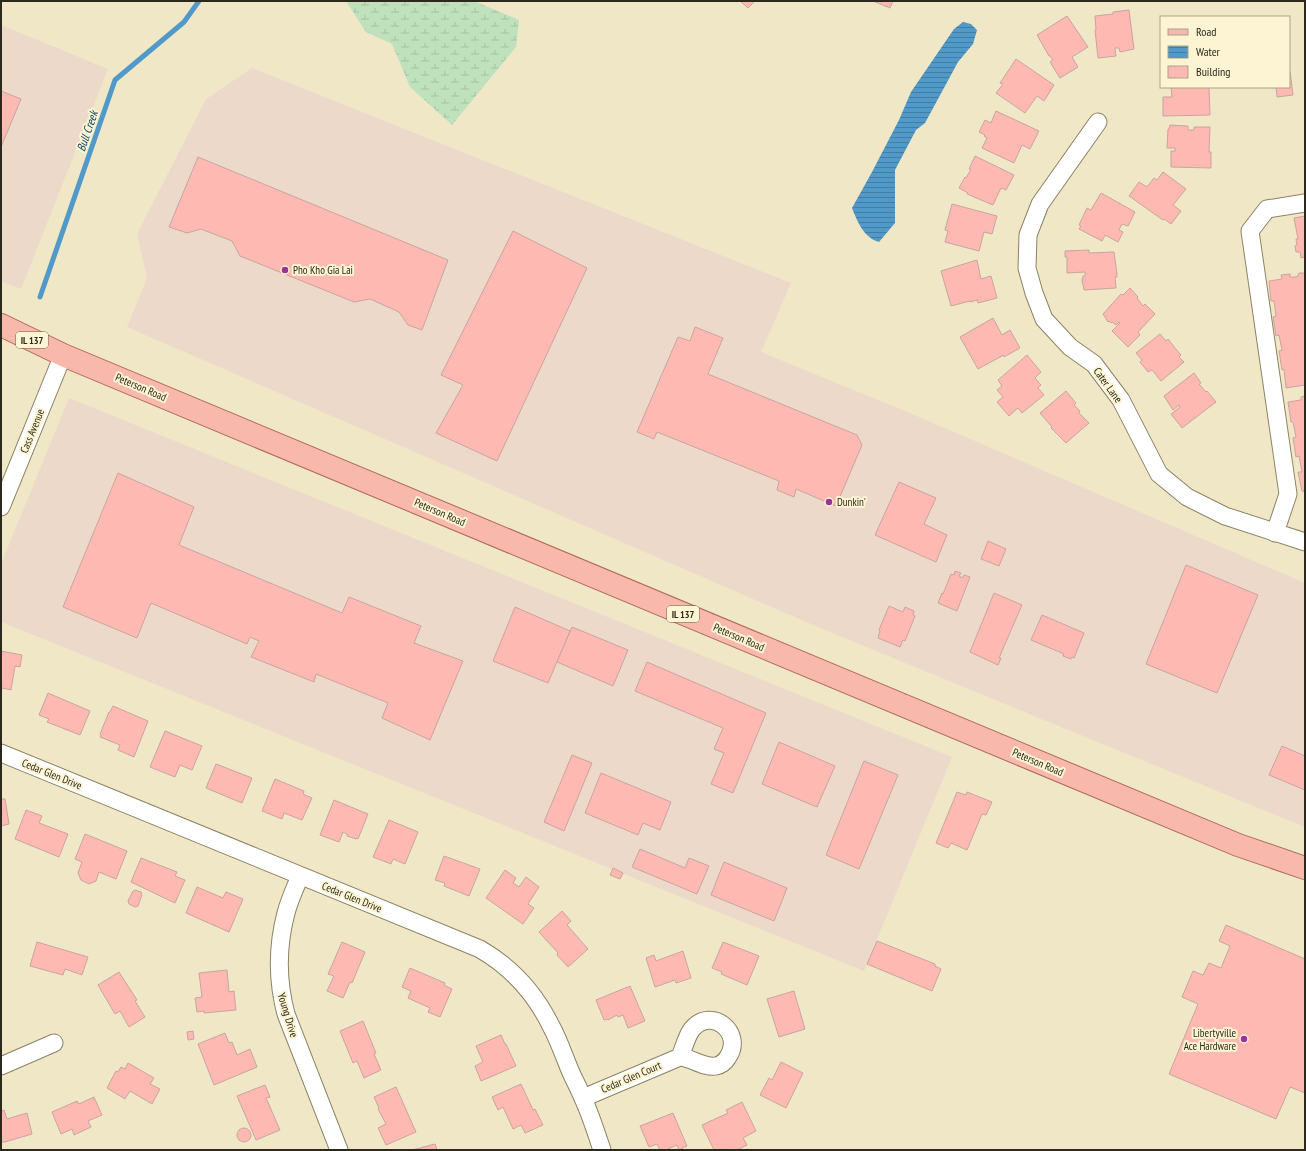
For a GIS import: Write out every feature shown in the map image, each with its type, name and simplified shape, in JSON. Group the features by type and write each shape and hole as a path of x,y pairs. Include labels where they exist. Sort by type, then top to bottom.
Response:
{"main road":[{"name":"Peterson Road","path":"1,325 64,355 1238,845 1305,868"},
{"name":"Peterson Road","path":"1,333 64,355"}],"street":[{"name":"Cater Lane","path":"1098,122 1040,204 1028,235 1027,268 1034,293 1044,319 1070,348 1094,364 1121,400 1159,474 1187,497 1225,516 1305,542"},
{"path":"1275,533 1288,494 1250,231 1267,209 1305,203"},
{"name":"Cass Avenue","path":"1,507 64,355"},
{"name":"Cedar Glen Drive","path":"1,753 480,949 499,962 521,982 538,1004 551,1026 583,1098 602,1150"},
{"name":"Young Drive","path":"300,876 286,912 283,926 280,948 280,993 289,1024 339,1150"},
{"path":"1,1066 54,1043"},
{"name":"Cedar Glen Court","path":"583,1098 680,1057"}],"shaded area":[{"path":"1,25 108,69 21,289 1,281"},
{"path":"252,68 791,283 761,352 905,411 1305,583 1305,827 820,628 127,327 147,278 137,234 206,99"},
{"path":"69,398 952,757 864,971 1,622 1,564"}],"green space":[{"path":"346,1 474,1 519,20 516,47 452,125 410,87 392,44 366,32"}],"water":[{"path":"963,22 971,24 977,30 973,44 958,62 925,123 916,130 895,170 895,223 879,242 869,237 865,233 852,208 899,120 911,92 954,29"}],"building":[{"path":"740,1 755,1 748,8"},
{"path":"873,1 893,1 890,8"},
{"path":"1129,10 1134,49 1120,52 1119,48 1115,48 1116,56 1098,58 1095,16"},
{"path":"1067,16 1088,47 1072,57 1078,67 1060,78 1050,62 1053,60 1049,56 1037,35"},
{"path":"1016,59 1054,85 1044,101 1037,96 1025,113 996,93 1003,84 1000,83"},
{"path":"1290,71 1293,95 1277,97 1276,88 1290,88"},
{"path":"1171,88 1209,88 1210,115 1163,116 1163,97 1172,97"},
{"path":"1,91 21,99 1,147"},
{"path":"996,111 1039,131 1030,149 1022,145 1014,163 982,148 987,138 979,132 985,120 991,123"},
{"path":"1170,125 1188,126 1188,130 1194,130 1194,127 1210,127 1209,152 1211,152 1211,168 1171,167 1171,151 1175,151 1175,148 1167,148 1168,129"},
{"path":"975,156 1014,175 1006,190 1001,188 993,205 967,194 968,193 959,188 971,169 969,169"},
{"path":"198,157 448,260 422,330 408,325 399,312 370,299 354,302 240,256 232,241 201,229 187,233 169,227"},
{"path":"1163,172 1186,189 1173,205 1181,211 1171,224 1129,196 1139,182 1147,187 1154,178 1157,180"},
{"path":"1101,193 1135,212 1128,226 1122,224 1119,230 1123,232 1118,242 1105,235 1102,241 1079,229 1081,226 1079,225 1087,208 1091,210"},
{"path":"952,204 997,216 992,234 984,232 979,251 945,242 948,231 945,230"},
{"path":"1305,216 1305,257 1301,258 1300,252 1296,252 1296,239 1298,239 1294,218"},
{"path":"513,231 587,268 497,461 436,433 463,385 441,375"},
{"path":"1089,250 1089,253 1114,252 1117,274 1117,277 1115,277 1116,288 1084,290 1082,280 1083,276 1085,276 1085,272 1067,273 1067,257 1065,257 1065,251"},
{"path":"977,260 981,279 991,276 997,298 978,303 977,299 951,306 941,271"},
{"path":"1299,273 1305,273 1305,385 1286,388 1284,369 1282,370 1279,351 1282,350 1279,335 1276,336 1273,317 1276,316 1274,301 1271,301 1269,281 1282,279 1281,275 1290,274 1290,277 1297,277"},
{"path":"1130,288 1138,297 1137,298 1143,306 1145,304 1155,314 1138,332 1140,335 1128,347 1112,331 1120,323 1119,322 1116,325 1112,322 1108,322 1103,314 1121,294 1123,295"},
{"path":"993,318 1002,335 1010,330 1020,348 1004,357 1003,355 978,369 960,337"},
{"path":"695,327 723,338 708,374 857,435 862,445 836,506 796,489 794,497 777,490 779,481 657,432 654,439 637,432 678,337 690,341"},
{"path":"1160,334 1166,341 1168,339 1181,355 1179,357 1184,362 1161,381 1152,370 1148,372 1140,362 1142,360 1136,353"},
{"path":"1027,355 1041,372 1035,378 1041,385 1038,388 1044,395 1022,413 1018,408 1009,416 997,402 1003,397 997,390 1002,386 998,380"},
{"path":"1194,373 1201,383 1199,384 1216,402 1182,428 1171,414 1180,407 1179,405 1173,410 1164,396"},
{"path":"1066,391 1076,403 1074,405 1080,411 1079,413 1089,423 1066,443 1051,428 1052,427 1040,413"},
{"path":"1305,396 1305,496 1304,491 1302,491 1298,472 1302,472 1299,456 1296,457 1293,438 1296,437 1293,422 1291,422 1288,402 1301,400 1301,397"},
{"path":"118,473 194,507 179,545 342,613 349,597 421,626 414,643 463,661 430,740 382,718 388,703 316,674 314,682 251,657 259,641 250,637 247,644 151,603 137,638 63,607"},
{"path":"899,482 936,498 924,524 947,535 936,562 875,535"},
{"path":"988,541 1006,549 999,566 981,559"},
{"path":"1186,565 1258,595 1217,693 1146,664"},
{"path":"955,571 961,573 959,576 963,578 964,575 970,577 957,611 938,603 951,574 954,575"},
{"path":"994,593 1022,605 999,658 1001,658 998,665 970,652"},
{"path":"889,606 903,612 905,607 914,611 913,615 915,616 905,641 903,640 900,647 878,638 879,630"},
{"path":"515,607 570,631 548,683 493,661"},
{"path":"1042,615 1084,633 1074,658 1072,657 1071,659 1063,656 1064,654 1031,640"},
{"path":"572,627 628,650 613,686 557,662"},
{"path":"1,651 22,655 20,667 15,666 11,690 2,688 1,695"},
{"path":"647,662 766,713 733,793 711,784 724,753 714,749 723,728 635,691"},
{"path":"48,693 90,711 80,735 47,722 49,719 39,715"},
{"path":"113,706 148,721 134,757 118,750 120,745 100,737 109,712"},
{"path":"165,731 202,746 192,770 180,765 175,777 150,767"},
{"path":"779,742 835,766 817,807 762,784"},
{"path":"1282,746 1305,756 1305,790 1269,775"},
{"path":"572,755 592,763 564,831 544,822"},
{"path":"864,761 898,775 859,869 826,855"},
{"path":"216,764 252,778 242,803 206,788"},
{"path":"601,773 671,802 660,830 643,823 638,835 585,813"},
{"path":"275,779 304,791 303,794 312,798 302,820 284,813 282,819 262,811"},
{"path":"957,792 966,795 967,792 992,802 986,815 982,814 967,850 951,843 948,848 936,843"},
{"path":"1,799 5,799 9,824 1,826"},
{"path":"334,800 368,814 358,839 347,836 347,834 343,832 339,842 320,835"},
{"path":"26,810 42,816 39,823 68,834 59,857 15,839"},
{"path":"389,820 418,832 405,864 393,859 391,864 373,857"},
{"path":"85,834 127,851 116,879 99,872 96,881 89,884 81,880 78,873 82,862 75,859"},
{"path":"640,849 685,868 689,858 709,866 697,894 632,867"},
{"path":"444,856 480,869 469,896 444,886 445,883 435,880"},
{"path":"141,858 177,872 175,876 185,880 175,903 131,882"},
{"path":"724,862 787,888 774,921 711,895"},
{"path":"613,868 623,873 620,879 610,875"},
{"path":"505,870 516,878 513,883 519,887 526,877 539,887 528,904 534,908 523,924 486,898"},
{"path":"197,887 223,898 226,892 243,899 229,932 186,913"},
{"path":"135,890 141,892 142,895 138,906 135,907 129,904 128,901"},
{"path":"562,911 571,921 567,925 588,949 568,967 557,955 558,953 539,932"},
{"name":"Libertyville Ace Hardware","path":"1226,925 1305,959 1305,1093 1290,1087 1276,1119 1169,1074 1198,1004 1182,997 1193,971 1203,975 1209,963 1221,968 1230,946 1219,941"},
{"path":"877,941 935,964 935,966 941,969 932,991 867,964"},
{"path":"37,942 88,957 82,975 65,969 63,975 30,966"},
{"path":"342,942 365,952 352,983 350,982 343,998 327,991 334,976 328,974"},
{"path":"723,942 759,956 747,985 721,974 722,972 712,968"},
{"path":"683,951 691,978 676,983 675,980 655,987 646,958 654,955 656,961"},
{"path":"410,968 445,983 444,985 452,989 440,1017 428,1012 430,1008 408,998 411,991 402,987"},
{"path":"227,970 229,992 234,991 236,1010 204,1013 204,1011 197,1012 195,998 202,997 199,973"},
{"path":"119,972 137,1000 135,1001 145,1017 129,1027 120,1011 115,1014 98,985"},
{"path":"630,986 645,1021 628,1028 623,1015 618,1017 617,1015 608,1020 604,1020 596,1000"},
{"path":"794,991 805,1029 779,1037 767,999"},
{"path":"363,1021 381,1070 364,1078 357,1061 353,1063 340,1031"},
{"path":"193,1031 194,1039 188,1040 187,1032"},
{"path":"225,1033 229,1043 232,1042 237,1055 250,1049 257,1067 214,1085 198,1044"},
{"path":"501,1035 516,1066 481,1081 475,1066 483,1062 476,1046"},
{"path":"781,1062 803,1073 786,1108 760,1095 769,1078 772,1080"},
{"path":"128,1063 154,1078 150,1084 160,1089 152,1104 130,1091 125,1099 107,1088 116,1071 118,1072 121,1067 125,1069"},
{"path":"521,1084 533,1110 535,1109 543,1125 525,1133 521,1125 513,1129 503,1107 498,1110 492,1097"},
{"path":"265,1085 270,1097 266,1098 280,1130 256,1140 237,1096"},
{"path":"396,1087 416,1132 386,1145 378,1128 386,1124 378,1109 379,1108 374,1097"},
{"path":"94,1097 102,1115 88,1121 91,1127 74,1135 72,1129 61,1134 52,1112 77,1101 79,1104"},
{"path":"742,1102 756,1131 743,1138 747,1145 737,1150 714,1150 702,1125 728,1113 726,1110"},
{"path":"4,1110 7,1119 27,1113 32,1134 1,1142 1,1111"},
{"path":"673,1113 687,1146 679,1150 677,1145 666,1150 660,1150 657,1144 649,1147 640,1126"},
{"path":"244,1128 249,1130 251,1135 249,1140 244,1142 239,1140 237,1135 239,1130"},
{"path":"435,1144 437,1150 411,1150 416,1149"}],"waterway":[{"name":"Bull Creek","path":"40,297 115,80 184,22 199,1"}],"place":[{"name":"Pho Kho Gia Lai","path":"285,270"},
{"name":"Dunkin'","path":"829,502"},
{"name":"Libertyville Ace Hardware","path":"1244,1039"}]}
